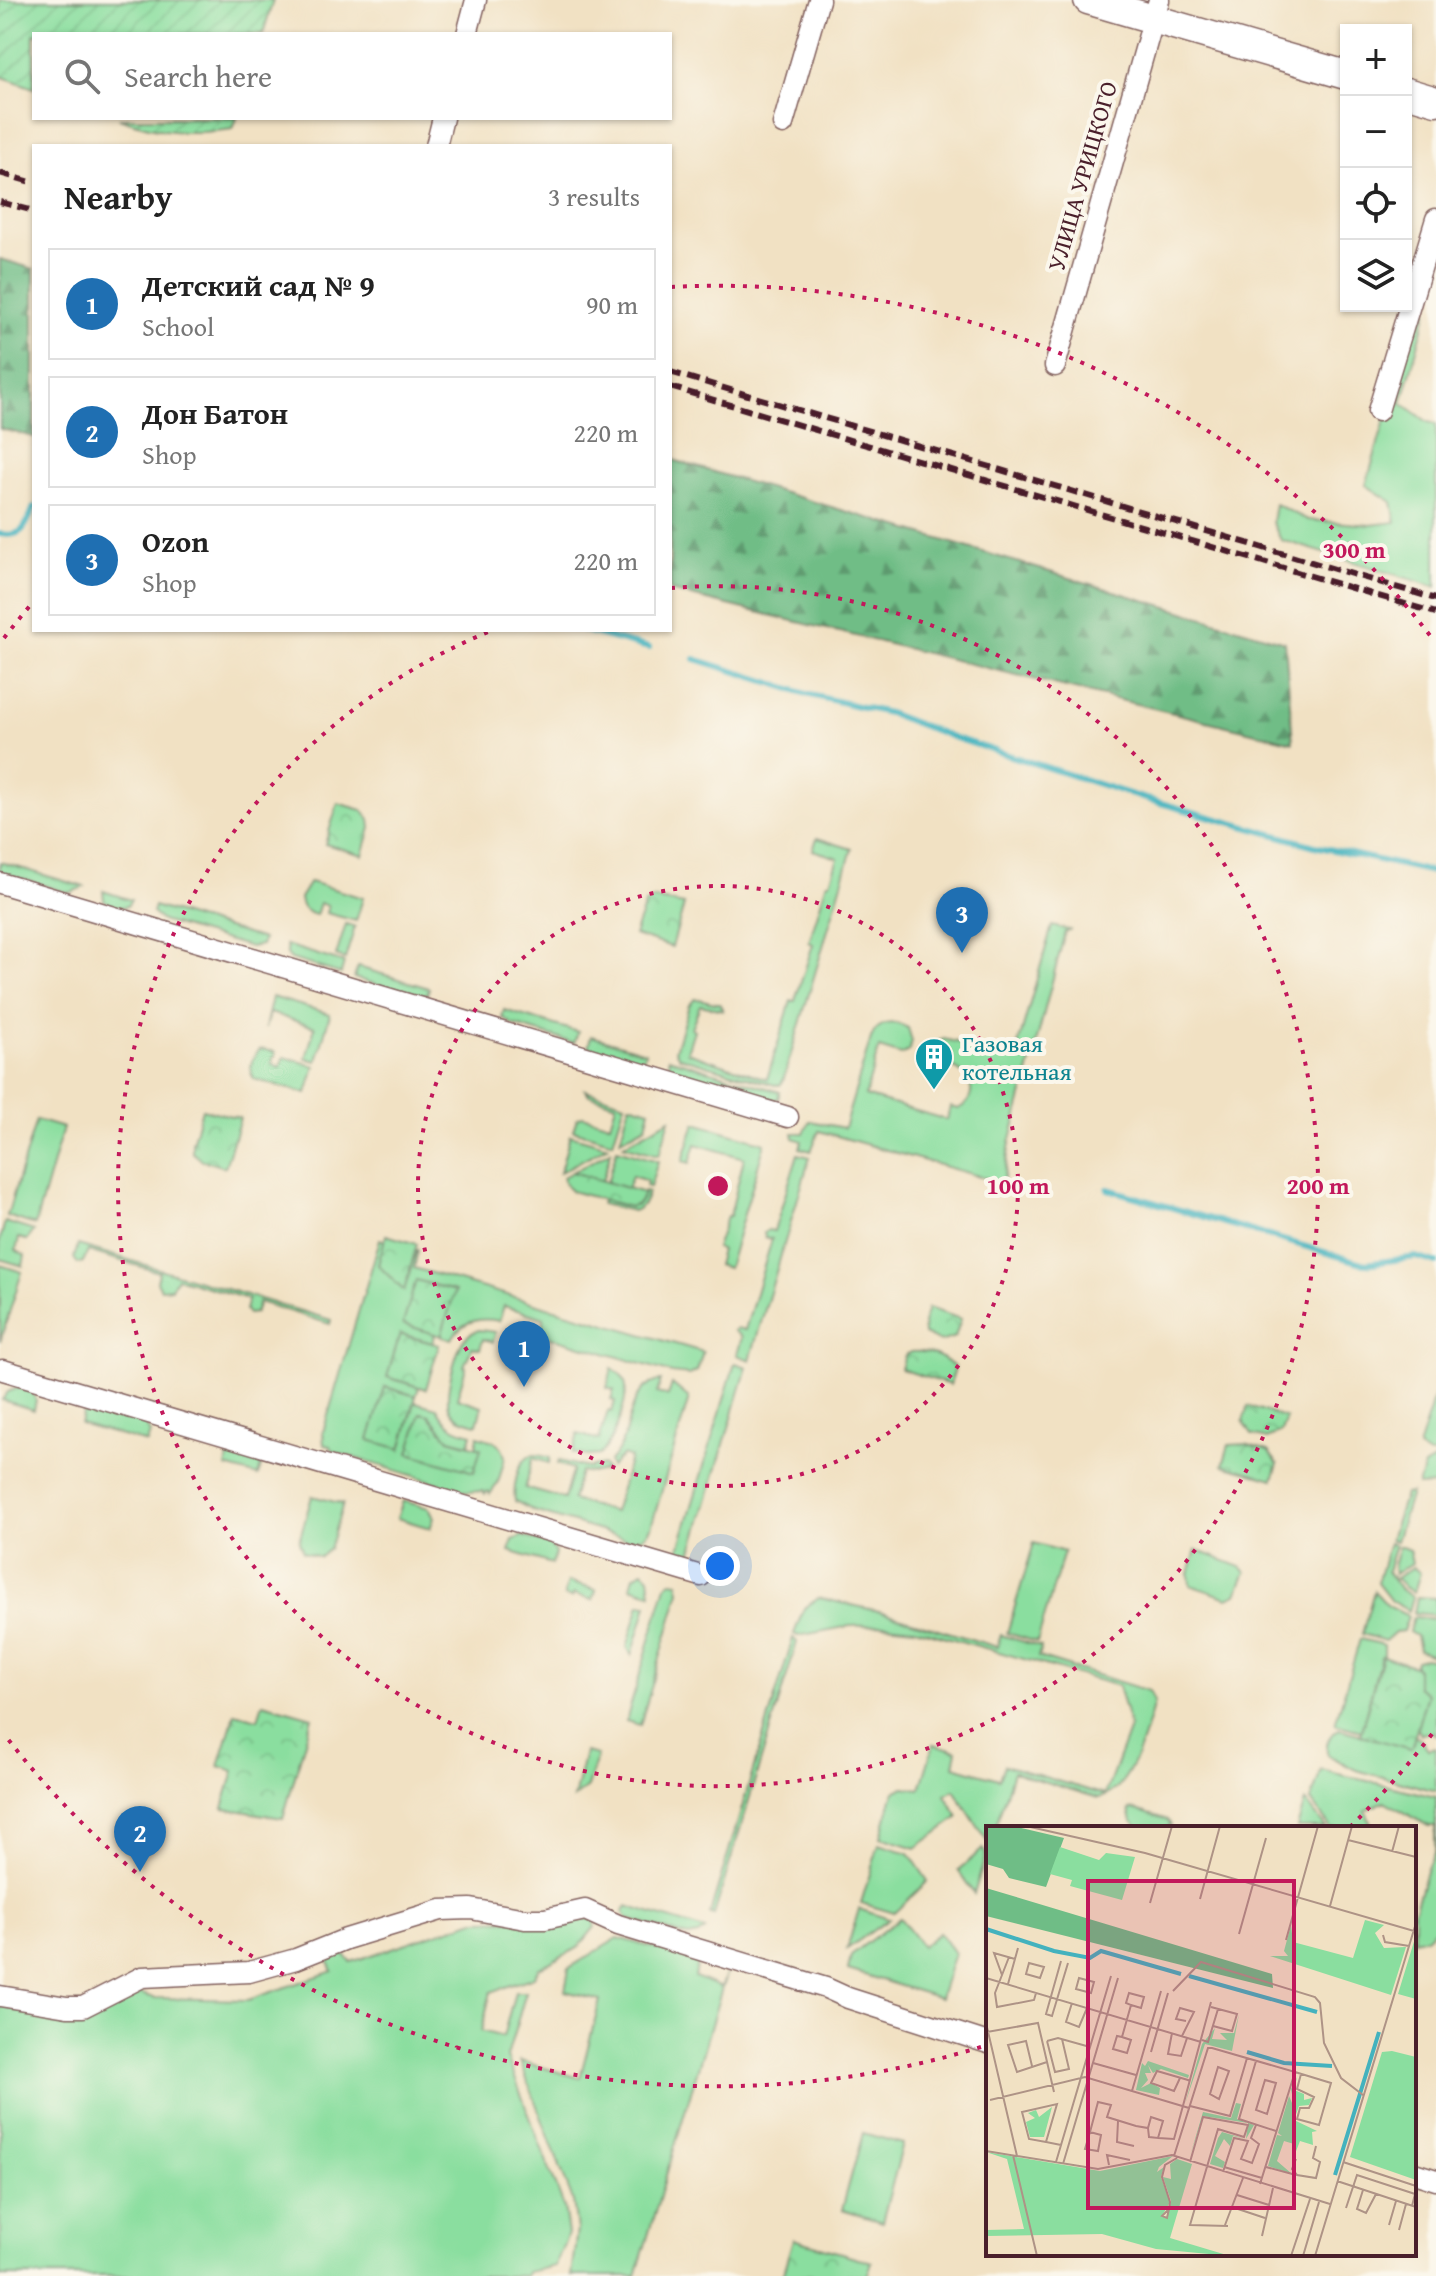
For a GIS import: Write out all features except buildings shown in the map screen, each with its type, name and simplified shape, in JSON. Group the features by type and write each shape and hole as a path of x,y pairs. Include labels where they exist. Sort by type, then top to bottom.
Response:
{"street":[{"path":"468,32 476,0"},
{"path":"783,124 819,0"},
{"path":"1088,0 1156,10 1340,73"},
{"name":"УЛИЦА УРИЦКОГО","path":"1055,366 1156,10"},
{"path":"1412,94 1436,101"},
{"path":"436,144 442,120"},
{"path":"1378,411 1436,219"},
{"path":"0,883 788,1117"},
{"path":"3,1370 701,1576"},
{"path":"0,1996 83,2007 142,1977 249,1972 441,1910 471,1909 525,1919 545,1919 585,1910 618,1925 826,1988 986,2042"},
{"path":"1416,2174 1436,2180"}],"green space":[{"path":"0,0 273,0 264,32 32,32 32,87 0,76"},
{"path":"125,120 236,120 233,129 203,132 148,127"},
{"path":"0,259 32,268 32,437 0,429"},
{"path":"1419,305 1428,310 1402,403 1428,422 1436,424 1436,587 1281,540 1272,522 1275,504 1308,520 1371,525 1396,522 1392,502 1366,485"},
{"path":"672,460 1285,642 1293,742 672,591"},
{"path":"338,803 362,810 370,819 371,828 363,855 325,844"},
{"path":"817,838 852,849 783,1081 775,1085 679,1057 675,1050 689,1005 695,999 719,1003 723,1010 700,1005 691,1028 694,1030 687,1052 767,1079 791,1001 795,1001 813,944 809,942 827,882 830,882 838,858 813,850"},
{"path":"0,862 84,887 69,893 0,872"},
{"path":"310,882 363,898 356,921 326,913 328,906 320,903 316,915 305,910 300,898"},
{"path":"103,891 131,900 127,906 117,908 104,900"},
{"path":"654,899 684,905 672,947 634,935 645,904"},
{"path":"154,906 263,939 261,945 250,947 162,921 152,913"},
{"path":"346,924 355,927 345,959 336,956"},
{"path":"1052,926 1069,930 1065,932 1010,1143 1003,1183 819,1131 811,1151 800,1148 802,1141 794,1138 793,1133 804,1133 810,1121 844,1128 871,1038 878,1028 886,1024 908,1028 912,1041 909,1051 901,1055 879,1048 865,1096 947,1120 950,1107 958,1109 968,1101 971,1088 959,1070 922,1059 928,1045 944,1039 1015,1056"},
{"path":"286,945 344,963 341,974 291,959"},
{"path":"358,967 429,988 427,994 415,996 354,978"},
{"path":"272,997 330,1014 317,1061 306,1058 315,1027 270,1013 265,1028"},
{"path":"504,1010 578,1032 574,1043 513,1025 502,1017"},
{"path":"591,1036 645,1052 643,1060 588,1047"},
{"path":"261,1049 276,1052 272,1064 281,1067 284,1057 315,1066 307,1094 253,1079 252,1062"},
{"path":"668,1058 780,1092 778,1099 767,1101 677,1074 669,1066"},
{"path":"585,1090 625,1103 613,1142 573,1130 577,1118 583,1116 610,1124 616,1104 589,1095"},
{"path":"630,1104 650,1110 646,1126 620,1140"},
{"path":"202,1109 240,1118 225,1167 202,1160 192,1152"},
{"path":"670,1119 659,1155 623,1145"},
{"path":"36,1120 63,1128 35,1225 7,1216"},
{"path":"695,1123 765,1143 728,1268 717,1265 721,1250 716,1248 727,1216 730,1216 744,1158 696,1144 690,1163 683,1161"},
{"path":"570,1135 608,1146 560,1172"},
{"path":"617,1149 658,1161 650,1187 646,1186 647,1181 632,1176 627,1189 607,1183"},
{"path":"611,1151 602,1181 572,1172"},
{"path":"798,1154 810,1157 750,1360 737,1355 742,1337 734,1331 737,1328 745,1330 772,1239 765,1237 764,1233 774,1231"},
{"path":"572,1172 644,1193 639,1202 630,1207 571,1191 563,1177"},
{"path":"644,1191 648,1192 645,1201 633,1211 601,1204 602,1200 635,1206"},
{"path":"5,1222 34,1231 27,1240 19,1238 16,1250 25,1256 23,1266 0,1259 0,1240"},
{"path":"386,1235 417,1244 404,1291 378,1265"},
{"path":"380,1239 385,1241 378,1265 404,1290 418,1250 414,1268 703,1352 697,1371 689,1375 672,1373 541,1334 544,1318 504,1306 499,1321 472,1321 452,1339 441,1336 454,1292 403,1324 435,1334 433,1343 400,1334 388,1377 419,1387 416,1396 385,1387 401,1449 415,1402 437,1408 451,1426 472,1434 469,1444 449,1439 429,1415 410,1453 481,1448 476,1446 478,1436 499,1445 505,1457 498,1483 490,1494 488,1491 485,1494 483,1491 468,1492 335,1452 324,1445 323,1432"},
{"path":"78,1245 331,1320 330,1324 259,1302 255,1313 248,1314 245,1310 248,1299 177,1278 171,1288 161,1289 157,1282 159,1272 88,1251 83,1262 78,1264 74,1258"},
{"path":"0,1265 22,1272 0,1342"},
{"path":"416,1280 455,1291 441,1336 403,1324"},
{"path":"928,1308 961,1319 955,1337 940,1342 924,1334 923,1323"},
{"path":"479,1330 496,1332 493,1342 483,1339 480,1349 472,1347 457,1398 482,1406 477,1424 455,1415 450,1409 448,1395 460,1347 468,1335"},
{"path":"400,1334 439,1345 426,1389 387,1377"},
{"path":"911,1352 935,1355 955,1368 950,1385 901,1369 905,1355"},
{"path":"735,1363 747,1367 692,1551 681,1559 678,1552"},
{"path":"612,1368 623,1377 626,1389 614,1432 599,1455 573,1453 578,1434 599,1440 608,1411 612,1412 614,1390 607,1388"},
{"path":"661,1381 657,1393 668,1396 672,1384 689,1398 646,1535 633,1541 534,1511 515,1501 515,1483 521,1464 529,1456 540,1456 550,1458 549,1463 533,1458 525,1488 564,1499 573,1469 558,1464 559,1461 588,1468 603,1465 606,1470 580,1472 572,1500 614,1512 630,1458 623,1455 611,1467 609,1462 623,1441 640,1393 649,1385"},
{"path":"385,1387 416,1396 401,1449 369,1440"},
{"path":"17,1388 31,1390 36,1400 34,1410 2,1400 8,1392"},
{"path":"1436,1390 1436,1453 1429,1455 1418,1448"},
{"path":"1248,1406 1286,1418 1281,1432 1267,1439 1252,1435 1243,1421"},
{"path":"93,1408 145,1424 150,1433 147,1443 80,1424 83,1413"},
{"path":"421,1413 429,1415 449,1439 481,1448 474,1472 409,1453"},
{"path":"1246,1444 1268,1451 1278,1464 1273,1479 1223,1465 1229,1445"},
{"path":"238,1452 263,1459 258,1476 226,1467 228,1457"},
{"path":"1436,1459 1436,1485 1418,1486 1424,1466"},
{"path":"1411,1493 1396,1541 1390,1539 1405,1494"},
{"path":"312,1496 343,1504 329,1549 320,1557 303,1552 299,1541"},
{"path":"403,1501 429,1508 434,1518 430,1528 397,1518"},
{"path":"522,1536 550,1544 555,1553 552,1564 509,1551 513,1540"},
{"path":"1034,1543 1064,1552 1037,1642 1007,1633"},
{"path":"1389,1543 1395,1545 1387,1571 1400,1589 1413,1597 1409,1611 1391,1601 1377,1583"},
{"path":"1399,1546 1409,1550 1412,1563 1394,1574 1393,1566"},
{"path":"1196,1550 1241,1567 1246,1572 1237,1594 1228,1598 1190,1585 1189,1574"},
{"path":"1413,1567 1420,1573 1414,1592 1396,1578"},
{"path":"643,1571 649,1577 651,1593 631,1587 634,1576"},
{"path":"671,1581 678,1582 680,1591 640,1725 626,1721 666,1586"},
{"path":"568,1582 596,1590 593,1600 574,1594 572,1598 564,1596"},
{"path":"1374,1591 1388,1606 1408,1616 1403,1631 1395,1632 1385,1641 1362,1634"},
{"path":"1417,1597 1436,1598 1436,1615 1414,1613"},
{"path":"819,1598 879,1611 997,1647 1001,1635 1041,1647 1038,1657 1149,1691 1154,1702 1142,1743 1119,1785 1109,1794 1098,1798 1013,1772 996,1826 986,1826 986,1839 954,1790 945,1795 959,1817 916,1848 881,1837 894,1792 904,1787 920,1789 934,1744 957,1751 954,1766 999,1779 1004,1765 1105,1795 1130,1728 1118,1686 915,1628 850,1626 798,1636 794,1634 804,1608"},
{"path":"640,1604 647,1605 632,1655 627,1647"},
{"path":"1413,1617 1436,1619 1436,1656 1419,1650 1416,1636 1409,1632"},
{"path":"793,1638 797,1642 714,1915 710,1914"},
{"path":"1360,1639 1384,1645 1384,1657 1381,1657 1361,1731 1335,1724"},
{"path":"1382,1656 1417,1667 1417,1687 1427,1694 1411,1749 1360,1735"},
{"path":"1416,1660 1436,1660 1436,1735 1432,1732 1421,1734 1417,1728 1427,1694 1417,1687 1417,1667 1414,1666"},
{"path":"263,1703 312,1717 283,1818 223,1808 234,1771 219,1766 235,1713 258,1719"},
{"path":"1339,1729 1411,1748 1415,1736 1428,1749 1436,1747 1436,1791 1356,1770 1328,1755 1329,1740"},
{"path":"585,1752 597,1755 587,1787 574,1798"},
{"path":"1321,1770 1436,1797 1436,1928 1426,1937 1416,1940 1416,1904 1435,1851 1435,1826 1429,1826 1384,1801 1366,1811 1369,1826 1330,1826 1311,1801"},
{"path":"1305,1801 1324,1826 1298,1826"},
{"path":"1129,1810 1168,1820 1171,1825 1137,1826"},
{"path":"879,1844 909,1853 928,1881 894,1913 861,1903"},
{"path":"983,1849 986,1855 974,1894 958,1870"},
{"path":"627,1906 705,1930 688,1937 628,1919 623,1912"},
{"path":"859,1909 889,1919 847,1949"},
{"path":"589,1918 595,1921 595,1927 578,1948 539,1968 534,1977 491,1992 481,2031 503,2037 515,1992 526,1992 507,2057 564,2207 568,2234 555,2266 527,2272 526,2276 0,2276 0,2006 83,2019 137,1985 141,1994 155,1998 248,2000 333,1971 327,1958 332,1952 340,1950 351,1962 475,1920"},
{"path":"900,1918 922,1946 939,1933 954,1953 940,1998 848,1970 851,1955"},
{"path":"618,1938 698,1960 695,1977 721,1988 727,1971 636,2276 571,2276 577,2230 573,2201 520,2061 580,2078 600,2000 565,1991 569,1968"},
{"path":"863,2133 903,2144 882,2222 842,2210"},
{"path":"793,2239 872,2262 867,2276 782,2276"}],"waterway":[{"path":"0,534 19,532 32,512"},
{"path":"589,632 649,648"},
{"path":"695,659 810,695 888,713 955,738 1139,797 1315,846 1436,873"},
{"path":"1108,1189 1365,1264 1416,1257 1436,1263"}],"railway":[{"path":"0,173 32,182"},
{"path":"0,202 32,210"},
{"path":"672,373 1436,599"},
{"path":"672,388 1436,613"}],"place":[{"name":"Ozon","path":"962,953"},
{"name":"Газовая котельная","path":"934,1091"},
{"name":"Детский сад № 9","path":"524,1387"},
{"name":"Дон Батон","path":"140,1872"}]}
